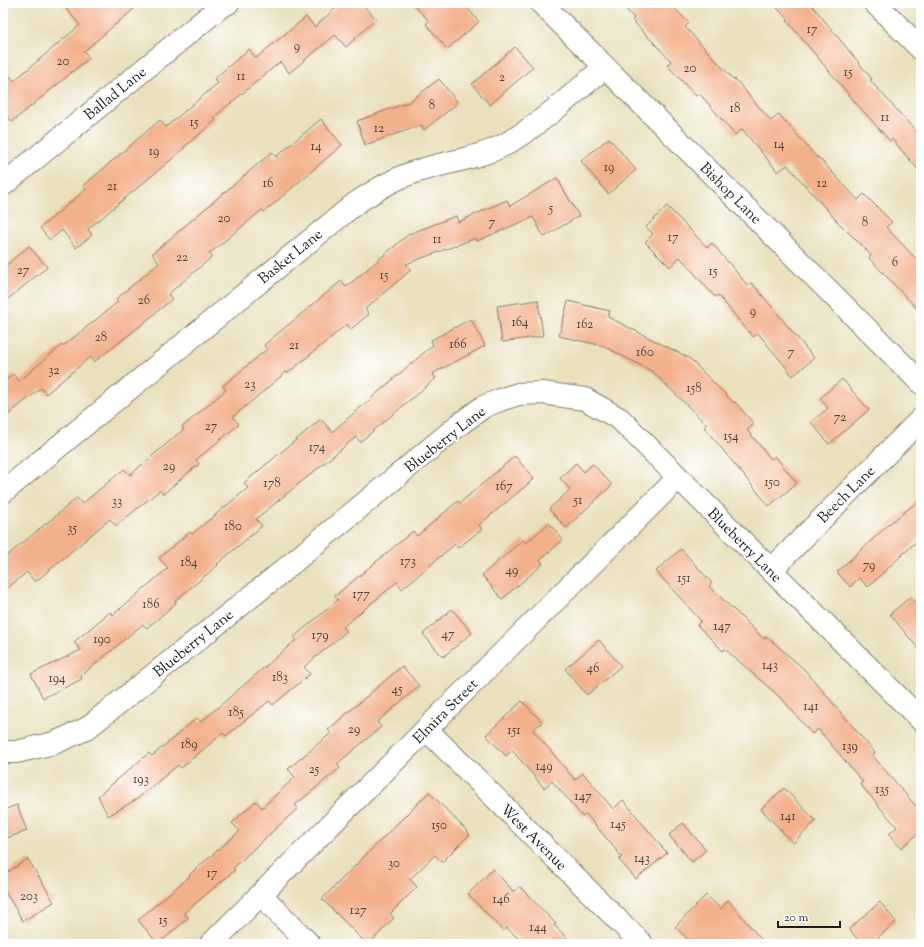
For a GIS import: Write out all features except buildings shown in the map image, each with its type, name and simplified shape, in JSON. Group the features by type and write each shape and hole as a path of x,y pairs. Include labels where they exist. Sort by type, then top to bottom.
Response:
{"street":[{"name":"Ballad Lane","path":"3,185 219,8 228,3"},
{"name":"Bishop Lane","path":"541,3 921,383"},
{"path":"875,3 921,49"},
{"name":"Basket Lane","path":"3,492 356,202 389,182 410,173 476,156 505,144 547,117 605,67"},
{"name":"Blueberry Lane","path":"3,752 16,752 54,743 86,729 273,579 460,424 483,407 518,394 542,393 584,399 620,419 921,720"},
{"name":"Beech Lane","path":"771,570 921,419"},
{"name":"Elmira Street","path":"211,944 678,478"},
{"name":"West Avenue","path":"427,730 642,944"},
{"path":"261,895 309,944"}]}
